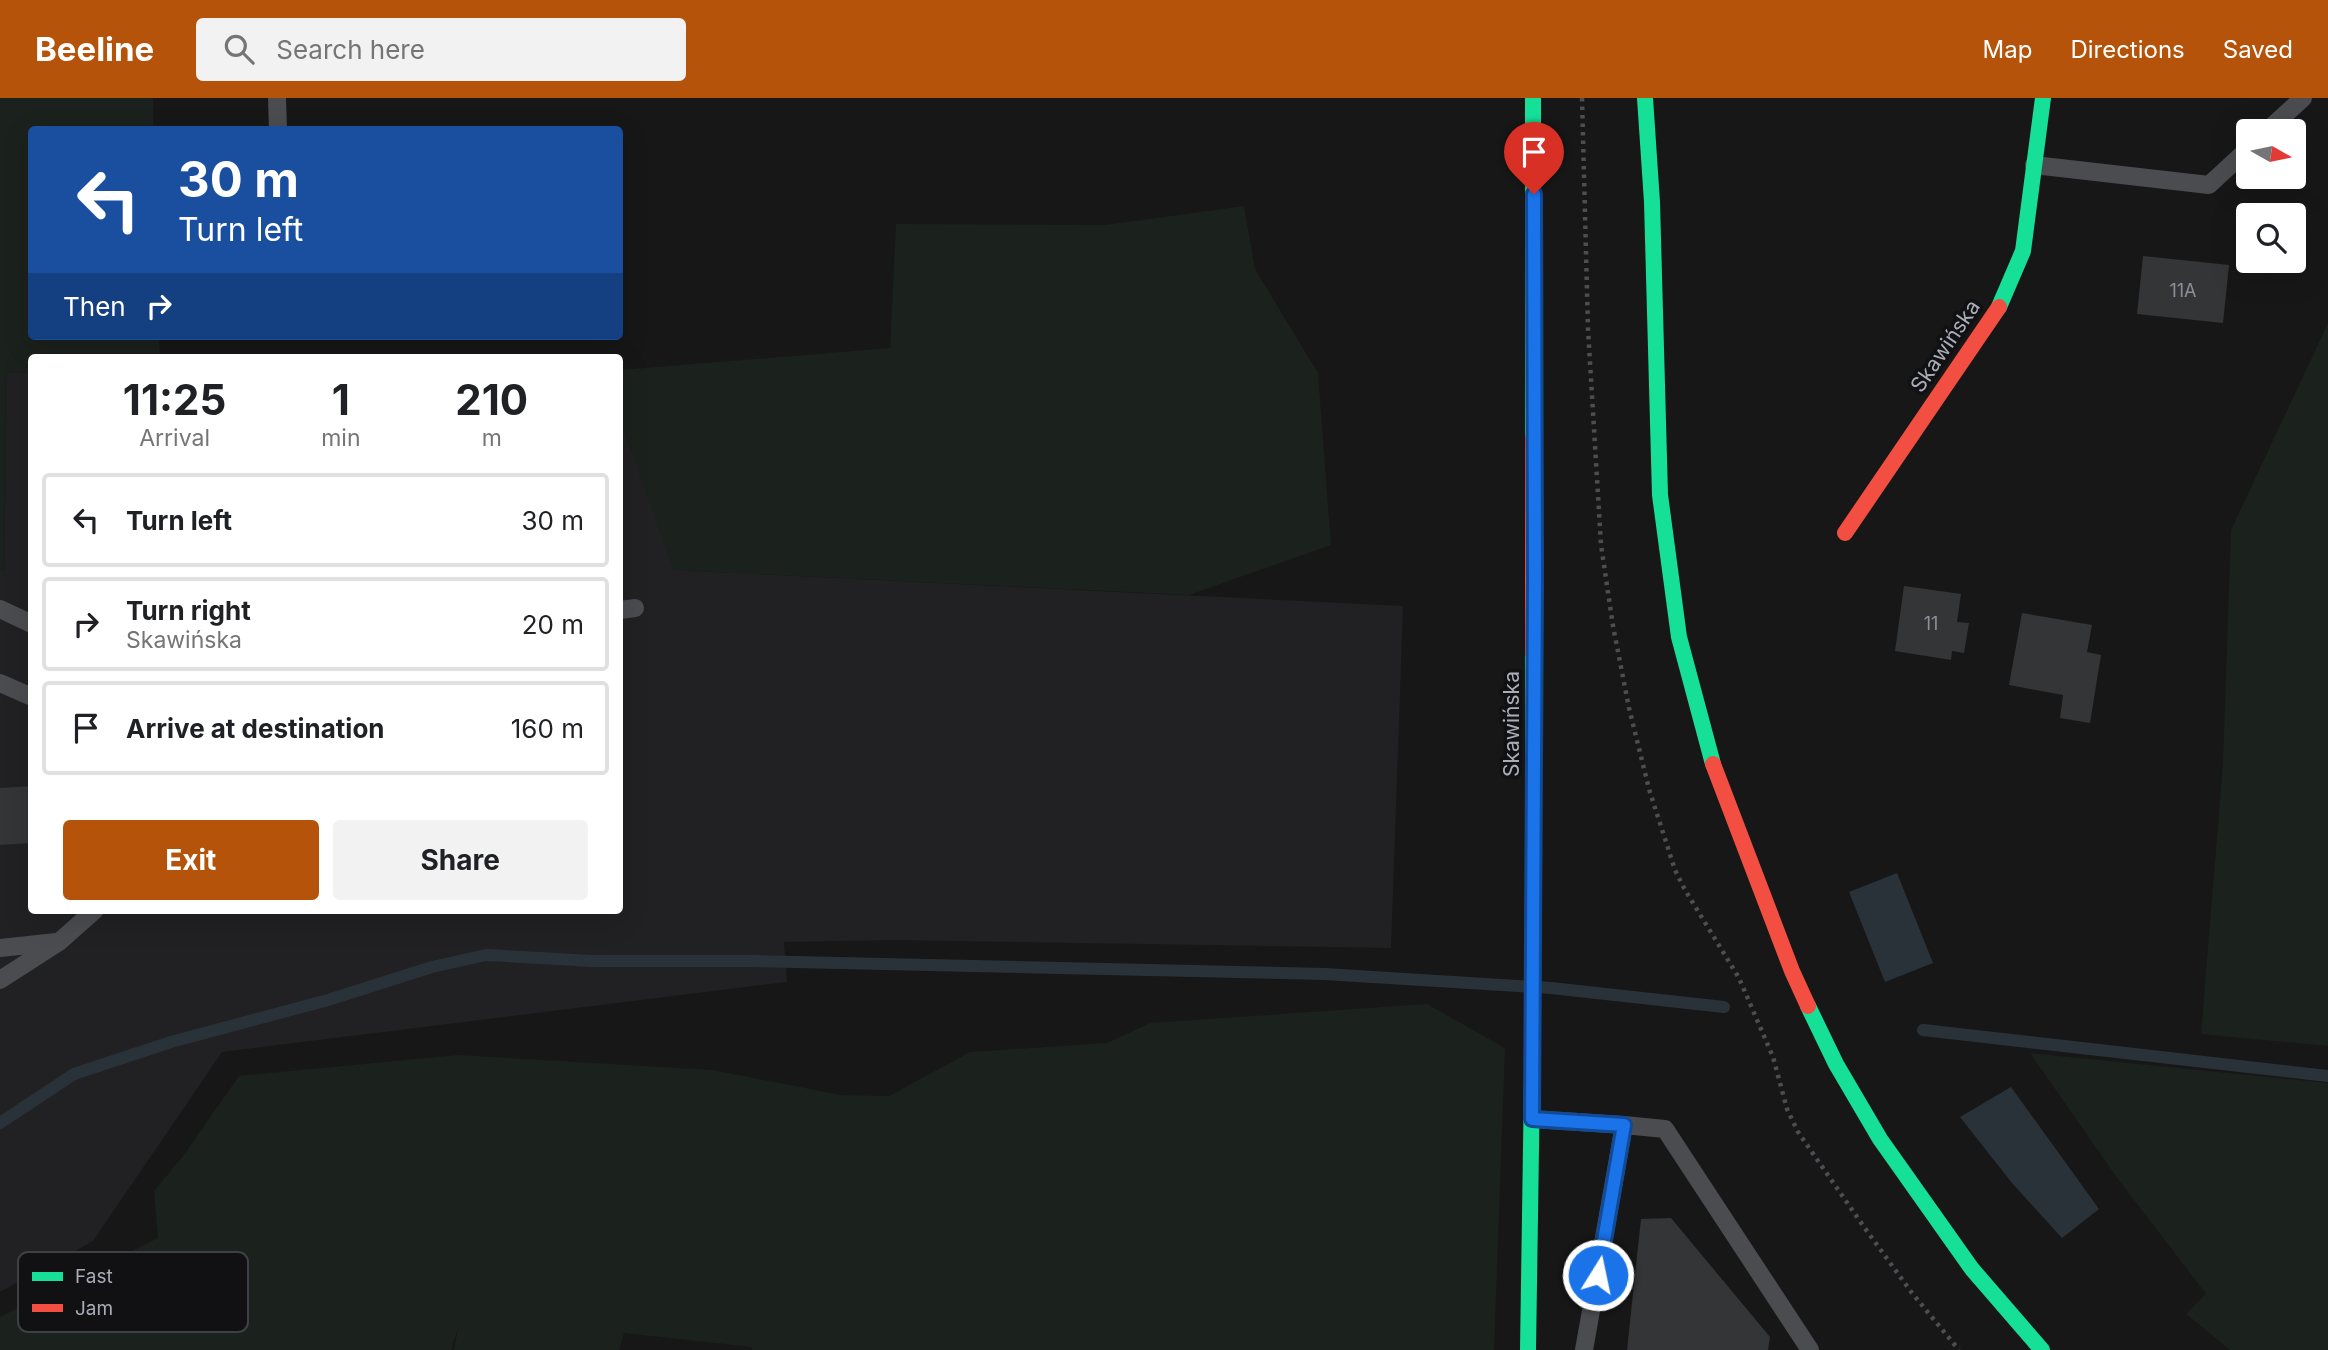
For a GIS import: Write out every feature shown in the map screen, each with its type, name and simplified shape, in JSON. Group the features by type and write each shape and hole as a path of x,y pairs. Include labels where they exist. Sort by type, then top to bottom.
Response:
{"street":[{"name":"Skawińska","path":"1528,1350 1535,593 1533,98"},
{"path":"1645,98 1653,202 1660,495 1679,637 1714,769 1792,971 1836,1064 1880,1139 1972,1269 2042,1350"},
{"name":"Skawińska","path":"1845,533 2002,303 2023,251 2043,98"},
{"path":"1653,202 1661,111"}],"lane":[{"path":"276,98 278,126"},
{"path":"2280,119 2303,98"},
{"path":"2034,165 2209,185 2236,160"},
{"path":"0,609 28,622"},
{"path":"0,683 28,694"},
{"path":"0,980 59,942 90,914"},
{"path":"0,948 59,942"},
{"path":"1532,1119 1665,1129 1810,1350"},
{"path":"1584,1350 1624,1125"}],"path":[{"path":"1582,98 1582,112"}],"shaded area":[{"path":"0,98 153,98 153,126 28,126 28,340 159,340 160,354 28,354 28,373 7,372 4,571 0,569"},
{"path":"1244,206 1255,269 1318,373 1331,545 1189,595 673,570 623,426 623,370 890,348 896,224 1105,225"},
{"path":"2328,323 2328,1046 2201,1034 2223,763 2231,530"},
{"path":"7,372 28,373 28,914 623,914 623,426 674,570 1403,606 1391,948 895,940 784,942 787,982 222,1052 93,1241 73,1252 18,1252 18,1282 0,1292 0,569 4,570"},
{"path":"1897,873 1933,963 1885,982 1849,892"},
{"path":"1427,1004 1505,1048 1494,1350 752,1350 752,1347 624,1333 619,1350 454,1350 458,1328 451,1350 0,1350 0,1317 18,1308 18,1332 248,1332 248,1252 130,1252 158,1238 154,1191 183,1156 239,1076 458,1055 713,1070 841,1095 889,1096 970,1052 1107,1043 1150,1023"},
{"path":"2030,1053 2328,1083 2328,1350 2230,1350 2186,1314 2206,1294 2115,1175"},
{"path":"2011,1087 2099,1209 2062,1238 2012,1183 1960,1117"}],"building":[{"path":"2143,256 2229,265 2223,323 2137,314"},
{"path":"1904,586 1961,594 1957,622 1969,623 1964,653 1952,651 1951,660 1895,651"},
{"path":"2022,613 2092,625 2087,652 2101,655 2090,723 2060,718 2063,695 2009,685"},
{"path":"28,786 28,843 0,845 0,788"},
{"path":"1671,1218 1770,1337 1768,1350 1627,1350 1641,1219"}],"waterway":[{"path":"0,1123 74,1074 171,1042 328,1000 432,967 486,955 593,961 753,961 1325,974 1551,988 1724,1007"},
{"path":"1923,1030 2328,1076"}],"traffic: fast":[{"path":"1533,98 1533,438"},
{"path":"1645,98 1652,202 1660,495 1679,637 1713,764"},
{"path":"1999,307 2023,251 2043,98"},
{"path":"1528,1350 1533,1013 1533,653"},
{"path":"1808,1006 1836,1064 1880,1139 1972,1269 2042,1350"}],"traffic: jam":[{"path":"1845,533 1999,307"},
{"path":"1533,438 1533,653"},
{"path":"1713,764 1792,971 1808,1006"}],"route":[{"path":"1534,194 1532,1119 1624,1125 1598,1275"}]}
